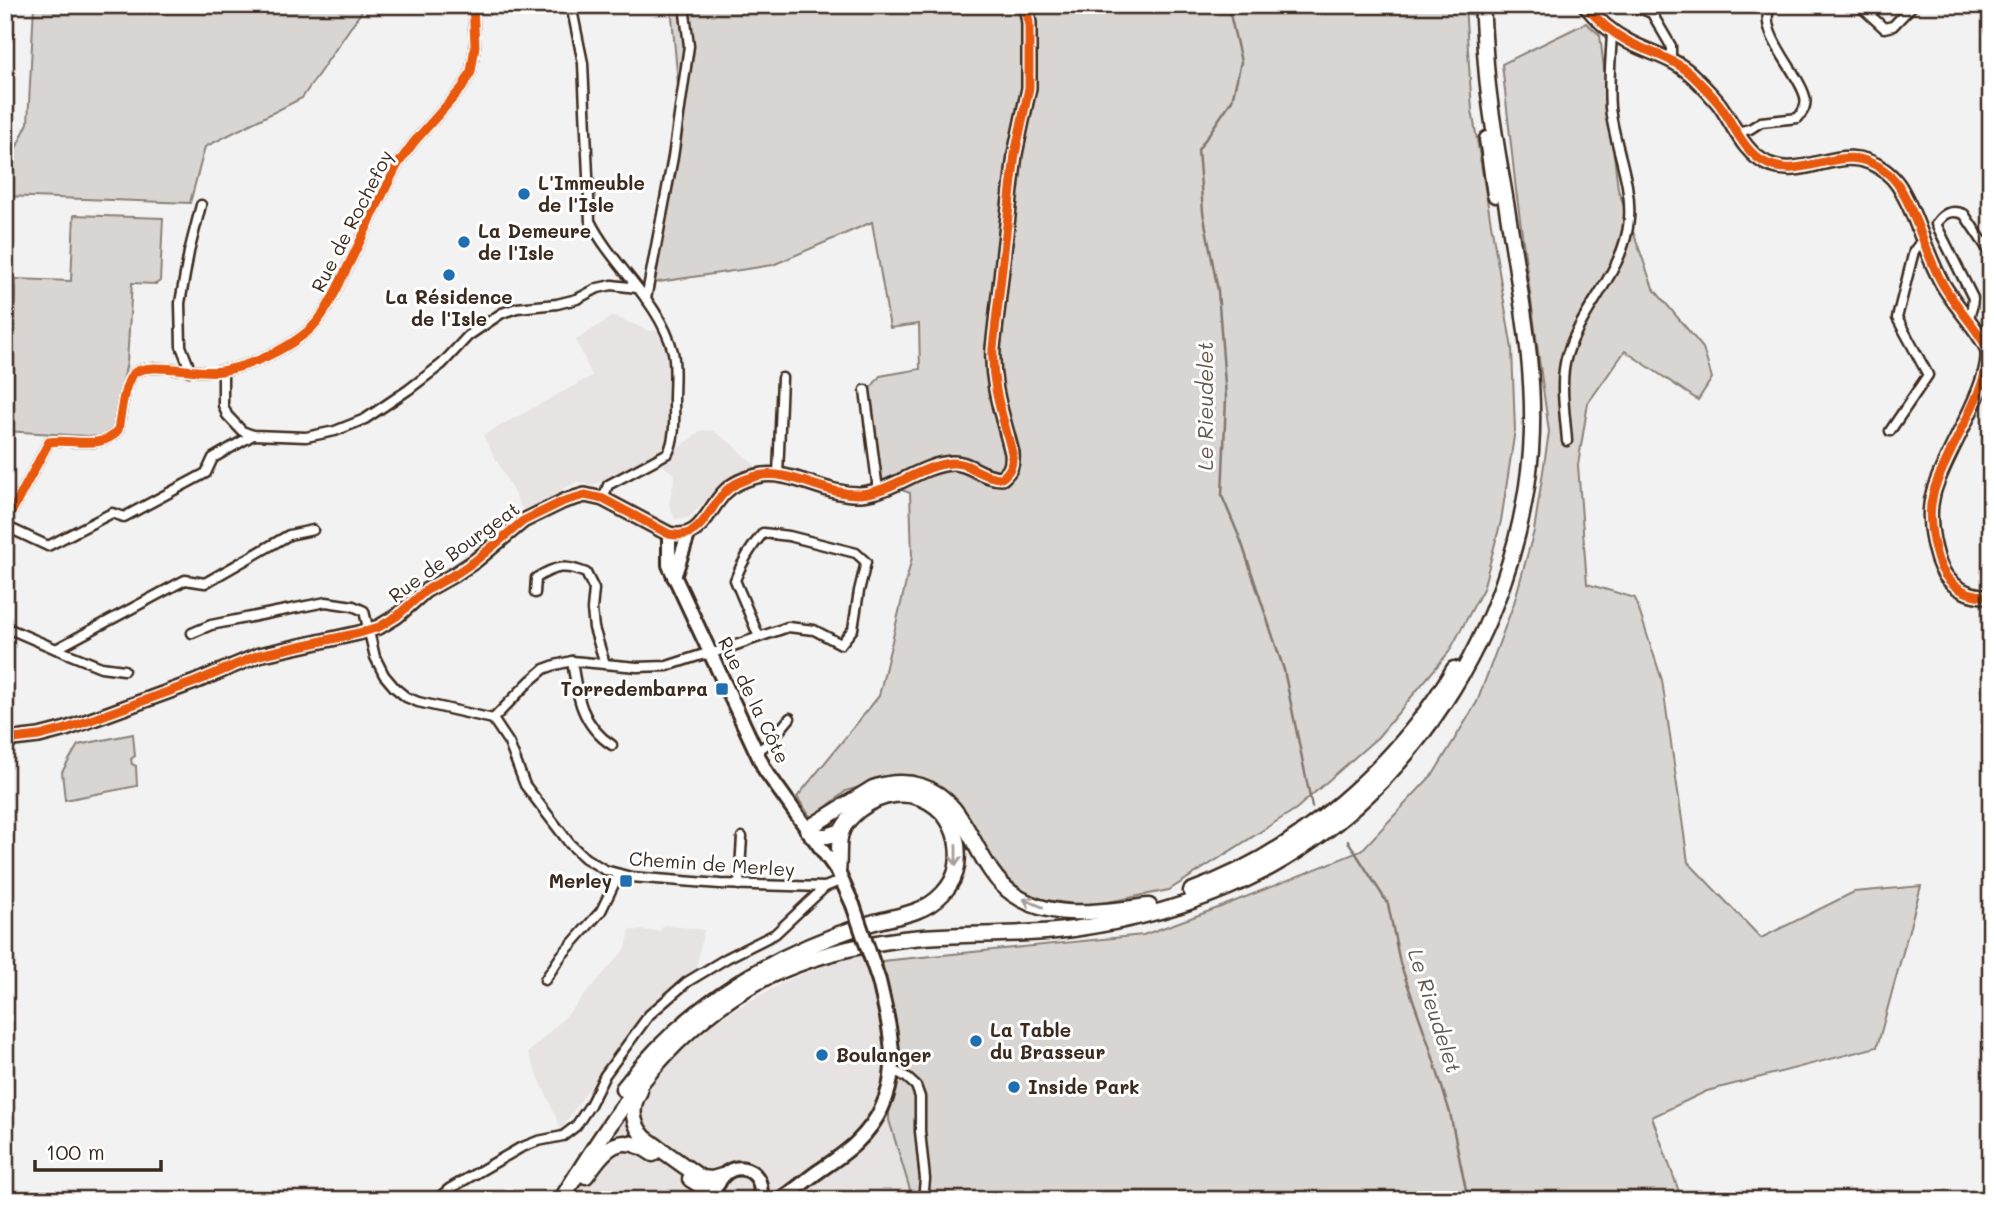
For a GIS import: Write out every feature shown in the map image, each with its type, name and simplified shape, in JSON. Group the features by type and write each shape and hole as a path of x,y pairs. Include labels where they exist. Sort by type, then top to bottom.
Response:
{"highway":[{"path":"613,1108 652,1058 702,1012 774,969 807,956 870,939 905,933 1068,922 1149,906 1205,886 1268,854 1333,809 1393,752 1428,709 1468,644 1486,608 1509,538 1520,475 1524,431 1524,390 1519,341 1490,164 1473,5"},
{"path":"561,1200 602,1133 634,1089 669,1049 698,1023 766,978 834,952 904,939 1070,930 1179,905 1247,879 1336,822 1383,779 1428,726 1448,699 1497,598 1518,532 1531,454 1533,422 1530,357 1488,86 1482,5"},
{"path":"810,833 873,788 893,783 913,784 929,788 947,802 999,881 1013,894 1030,903 1049,910 1079,914 1149,906"},
{"path":"554,1200 623,1089 655,1049 694,1013 734,986 790,955 865,925 919,910 931,904 949,887 957,867 956,841 948,820 938,807 923,798 908,795 881,797 852,816 842,831 840,876"},
{"path":"810,833 827,836 842,831"},
{"path":"669,1049 663,1062 636,1098 633,1116 639,1132 652,1145 694,1174 705,1179 722,1176"},
{"path":"569,1200 604,1150 620,1143 632,1143 647,1149 718,1198"}],"street":[{"name":"Rue de Rochefoy","path":"5,525 49,442 105,441 114,436 118,430 127,386 134,374 149,367 208,373 223,370 259,360 308,331 327,309 405,152 462,88 471,72 475,46 473,5"},
{"path":"571,5 583,63 590,221 598,238 646,299 665,330 673,354 674,420 672,444 668,453 608,485 603,499"},
{"path":"646,299 673,158 690,46 684,5"},
{"path":"674,578 688,535 698,528 725,491 740,480 761,475 778,475 847,493 861,494 902,481 938,465 966,465 986,476 1002,478 1010,471 1013,464 1012,453 994,388 992,370 1015,154 1028,88 1030,23 1026,5"},
{"path":"1585,5 1612,32 1630,43 1671,59 1692,75 1718,103 1752,153 1768,164 1789,168 1843,158 1864,159 1884,170 1899,183 1924,237 1937,274 1989,351 1990,366 1975,408 1941,470 1932,495 1930,526 1937,562 1956,588 1969,594 1991,596"},
{"path":"1632,5 1648,8 1671,46 1671,59"},
{"path":"1737,132 1750,129 1761,122 1798,118 1805,107 1805,97 1772,35 1768,10 1771,5"},
{"path":"1859,5 1884,29 1893,26 1913,5"},
{"path":"1567,441 1563,387 1567,356 1623,246 1630,218 1626,180 1610,107 1612,32"},
{"path":"189,371 181,346 180,303 201,205"},
{"path":"1968,320 1973,298 1936,224 1941,216 1950,211 1964,214 1991,254"},
{"path":"1890,431 1928,375 1897,318 1914,251 1924,237"},
{"path":"223,370 223,405 227,415 243,431 253,435 306,437 335,432 365,419 408,390 442,364 468,336 502,313 517,308 567,302 598,288 612,285 637,289"},
{"path":"778,475 782,378"},
{"path":"865,390 878,490"},
{"path":"5,525 48,546 112,513 124,517 206,473 213,458 253,435"},
{"name":"Rue de Bourgeat","path":"5,740 66,729 195,682 259,655 368,630 390,621 425,591 457,573 523,521 564,501 585,495 603,499 669,534 688,535"},
{"path":"56,649 185,580 205,583 289,535 313,530"},
{"path":"192,633 211,625 326,602 353,606 363,611 375,657 384,675 406,697 493,719 544,669 572,661 638,667 667,666 710,654 788,627 814,630 841,644 853,629 866,562 856,553 789,536 763,533 751,547 735,580 759,637"},
{"name":"Rue de la Côte","path":"669,534 669,565 674,578 756,752 765,770 840,876 853,905 879,981 888,1020 893,1073"},
{"path":"535,593 536,579 552,569 570,566 586,573 594,589 594,628 606,664"},
{"path":"5,627 101,667 124,670"},
{"path":"572,661 577,696 590,726 599,737 612,745"},
{"path":"756,752 769,743 790,718"},
{"name":"Chemin de Merley","path":"493,719 509,743 525,785 570,844 585,858 605,870 631,877 825,887 840,876"},
{"path":"740,884 742,836"},
{"path":"545,980 561,956 601,911 619,874"},
{"path":"436,1200 449,1189 520,1148 563,1136 576,1126 605,1075 649,1015 687,982 775,934 825,887"},
{"path":"780,1200 857,1143 877,1119 893,1073 899,1073 916,1086 920,1097 925,1179 923,1200"},
{"path":"718,1198 718,1182 733,1169 747,1170 757,1178 760,1193 794,1189"}],"shaded area":[{"path":"34,5 366,5 302,98 205,147 190,203 5,196 5,171 28,123"},
{"path":"671,5 1465,5 1472,110 1512,349 1515,430 1501,521 1483,589 1449,652 1378,737 1296,809 1169,890 1088,906 1033,898 1000,873 961,807 929,782 893,777 846,791 812,819 797,797 879,696 912,557 910,493 882,483 870,389 880,376 920,369 919,324 890,328 872,222 773,265 645,284 679,96"},
{"path":"1586,23 1600,35 1618,189 1653,288 1703,348 1712,378 1698,400 1625,351 1588,403 1578,465 1587,584 1635,598 1662,680 1688,862 1761,938 1854,892 1921,886 1877,1047 1707,1091 1652,1117 1682,1200 911,1200 889,1120 889,1005 882,961 1143,935 1361,851 1434,773 1477,702 1514,603 1534,531 1549,432 1502,64"},
{"path":"74,215 163,218 160,281 156,284 132,283 127,362 113,430 104,437 5,431 5,350 12,350 16,279 71,281"},
{"path":"613,316 650,331 659,330 666,345 669,363 668,437 680,447 702,430 714,431 756,467 733,477 717,489 689,518 675,519 669,504 675,475 651,456 592,486 578,481 559,494 523,510 483,435 592,376 576,340"},
{"path":"133,734 135,756 131,759 136,766 137,786 65,800 62,772 78,745"},
{"path":"664,925 704,930 695,974 641,1023 597,1077 561,1129 528,1053 567,1015 626,948 630,930 660,931"},
{"path":"862,955 882,961 911,1200 571,1200 605,1144 660,1073 698,1034 737,1008 786,981 831,963"}],"waterway":[{"name":"Le Rieudelet","path":"1228,5 1241,62 1232,100 1198,150 1203,212 1218,291 1226,398 1222,496 1241,541 1284,670 1312,807"},
{"name":"Le Rieudelet","path":"1348,841 1388,904 1400,963 1450,1113 1468,1200"}],"cycle path":[{"path":"5,524 49,442 96,442 112,436 118,430 125,393 133,374 149,368 211,372 232,369 277,351 298,339 313,326 333,297 398,164 462,88 471,72 475,46 473,5"},
{"path":"5,740 66,729 195,682 259,655 379,627 397,616 425,591 475,561 523,521 564,501 585,495 603,499 669,534 680,535 696,529 731,487 757,476 782,476 835,491 861,494 885,488 929,468 952,463 964,465 988,476 1002,478 1011,467 1012,453 996,389 993,348 1015,154 1029,88 1029,23 1026,5"},
{"path":"1585,5 1617,35 1687,71 1719,104 1752,153 1768,164 1797,168 1855,158 1870,162 1885,171 1899,186 1942,283 1987,348 1988,362 1983,379 1938,479 1930,518 1935,550 1945,575 1965,592 1991,596"}],"place":[{"name":"L'Immeuble de l'Isle","path":"524,194"},
{"name":"La Demeure de l'Isle","path":"464,242"},
{"name":"La Résidence de l'Isle","path":"449,275"},
{"name":"Torredembarra","path":"722,689"},
{"name":"Merley","path":"626,881"},
{"name":"La Table du Brasseur","path":"976,1041"},
{"name":"Boulanger","path":"822,1055"},
{"name":"Inside Park","path":"1014,1087"}]}
